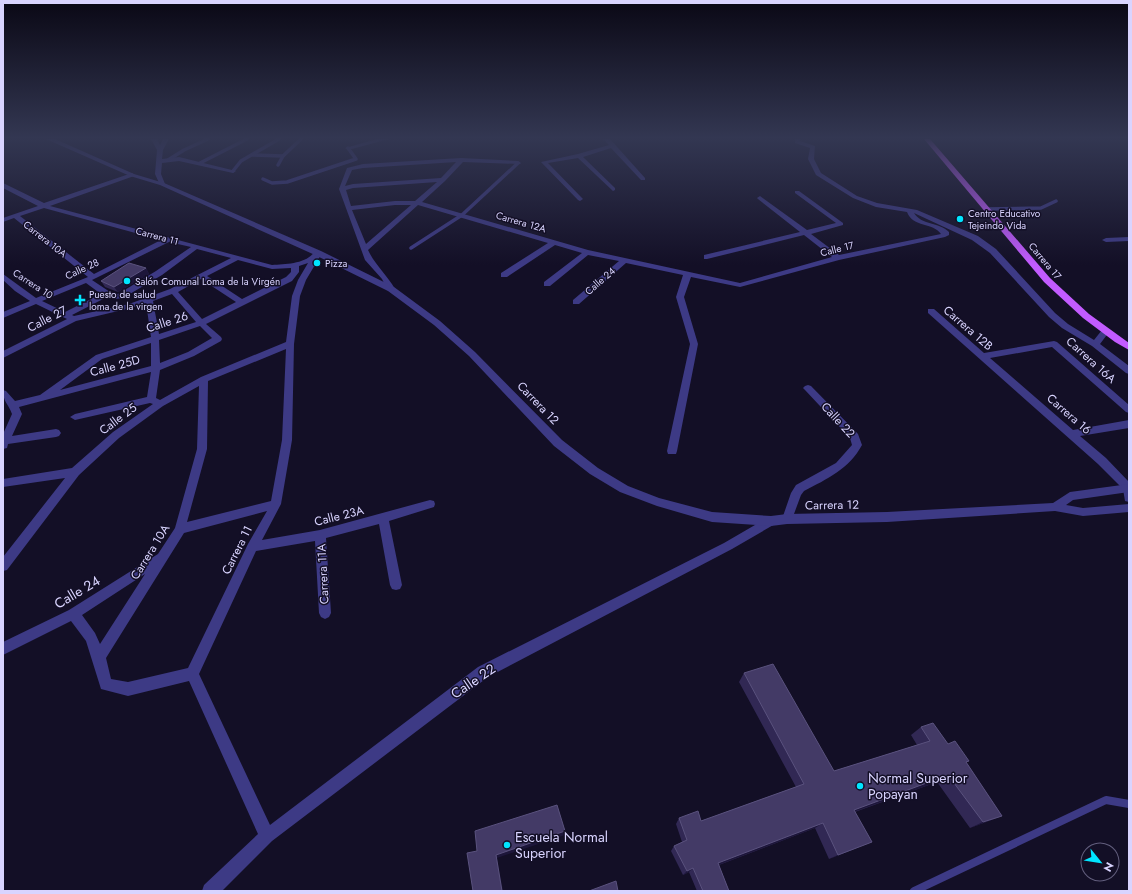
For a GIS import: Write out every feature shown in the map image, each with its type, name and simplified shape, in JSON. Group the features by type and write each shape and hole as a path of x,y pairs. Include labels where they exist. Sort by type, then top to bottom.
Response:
{"main road":[{"name":"Carrera 17","path":"962,181 1047,280 1068,301 1106,332 1129,347"}],"street":[{"path":"3,220 116,181"},
{"name":"Carrera 12","path":"151,181 162,184 391,289 437,323 472,354 558,443 594,471 624,489 657,502 712,517 771,521 787,519 887,517 1055,507 1083,512 1129,508"},
{"path":"345,181 342,188 348,208 369,260 385,278 391,289"},
{"path":"342,188 432,181"},
{"path":"365,249 442,181"},
{"path":"562,181 580,199"},
{"path":"604,181 613,189"},
{"name":"Calle 17","path":"829,181 855,197 876,205 915,211 954,228 984,244 993,251 1052,315 1065,326 1095,344 1129,371"},
{"name":"Carrera 11","path":"3,185 44,206 272,267 295,264 316,255"},
{"path":"707,257 806,234 841,224 797,192"},
{"path":"760,198 838,258"},
{"name":"Carrera 12A","path":"348,208 395,203 417,203 462,214 587,252 688,273"},
{"name":"Calle 17","path":"688,273 740,285 838,258 945,236 945,232 942,229 916,220 911,215 910,211"},
{"name":"Carrera 10A","path":"15,216 90,278 107,294"},
{"name":"Calle 28","path":"3,315 90,278 168,239"},
{"path":"1106,240 1129,239"},
{"path":"504,275 554,242"},
{"path":"65,315 107,294 114,297 120,296 159,273 196,247"},
{"path":"547,284 587,252"},
{"name":"Carrera 11","path":"192,674 252,547 276,504 287,440 290,344 296,296 302,280 316,255"},
{"name":"Calle 27","path":"3,355 74,319 131,306 174,291 237,258"},
{"name":"Calle 24","path":"576,302 623,260"},
{"name":"Calle 26","path":"42,398 98,357 201,323 289,279 295,272 295,264"},
{"path":"672,451 694,344 680,297 688,273"},
{"path":"203,277 243,303"},
{"name":"Carrera 10","path":"5,281 37,301 74,319"},
{"path":"174,291 201,323"},
{"path":"149,299 155,338 156,368 151,399"},
{"name":"Carrera 12B","path":"931,311 987,360"},
{"name":"Calle 25D","path":"13,405 156,368 191,354 218,339 201,323"},
{"path":"1095,344 1106,332"},
{"name":"Calle 25","path":"3,566 75,472 116,435 160,404 204,379 290,344"},
{"name":"Carrera 16A","path":"987,360 1054,344 1129,410"},
{"name":"Carrera 16","path":"987,360 1072,434 1129,491"},
{"name":"Carrera 10A","path":"99,657 180,529 202,449 204,379"},
{"name":"Calle 22","path":"787,519 796,493 800,488 838,467 854,452 857,445 855,437 808,388"},
{"path":"3,393 13,405 17,414 4,443"},
{"path":"75,417 151,399 160,404"},
{"path":"1072,434 1129,424"},
{"path":"4,443 56,433"},
{"path":"3,483 75,472"},
{"path":"1055,507 1070,496 1129,491"},
{"path":"180,529 276,504"},
{"name":"Calle 23A","path":"252,547 320,535 430,504"},
{"path":"382,518 396,585"},
{"name":"Calle 22","path":"210,891 267,836 483,672 728,546 771,521"},
{"name":"Carrera 11A","path":"320,535 325,613"},
{"name":"Calle 24","path":"3,649 73,614 164,555"},
{"path":"73,614 91,637 99,657 106,684 128,689 192,674 267,836"}],"lane":[{"path":"267,181 272,183 291,181"},
{"path":"411,248 462,214 499,181"},
{"path":"987,209 1041,208 1056,201"},
{"path":"914,891 1106,800 1129,804"}],"building":[{"path":"129,263 146,268 114,287 101,281"},
{"name":"Normal Superior Popayan","path":"773,664 834,771 930,741 921,727 933,723 948,744 955,741 969,761 966,762 1002,816 983,822 948,775 854,810 872,842 838,855 823,823 718,863 729,891 703,891 693,868 687,871 674,846 687,840 679,818 698,811 701,821 804,784 744,673"},
{"name":"Escuela Normal Superior","path":"557,805 565,831 496,855 502,891 473,891 467,853 477,851 475,831"},
{"path":"616,881 618,891 589,891"}],"place":[{"name":"Centro Educativo Tejeindo Vida","path":"960,219"},
{"name":"Pizza","path":"317,263"},
{"name":"Salón Comunal Loma de la Virgén","path":"127,281"},
{"name":"Puesto de salud loma de la virgen","path":"80,300"},
{"name":"Normal Superior Popayan","path":"860,786"},
{"name":"Escuela Normal Superior","path":"507,845"}]}
